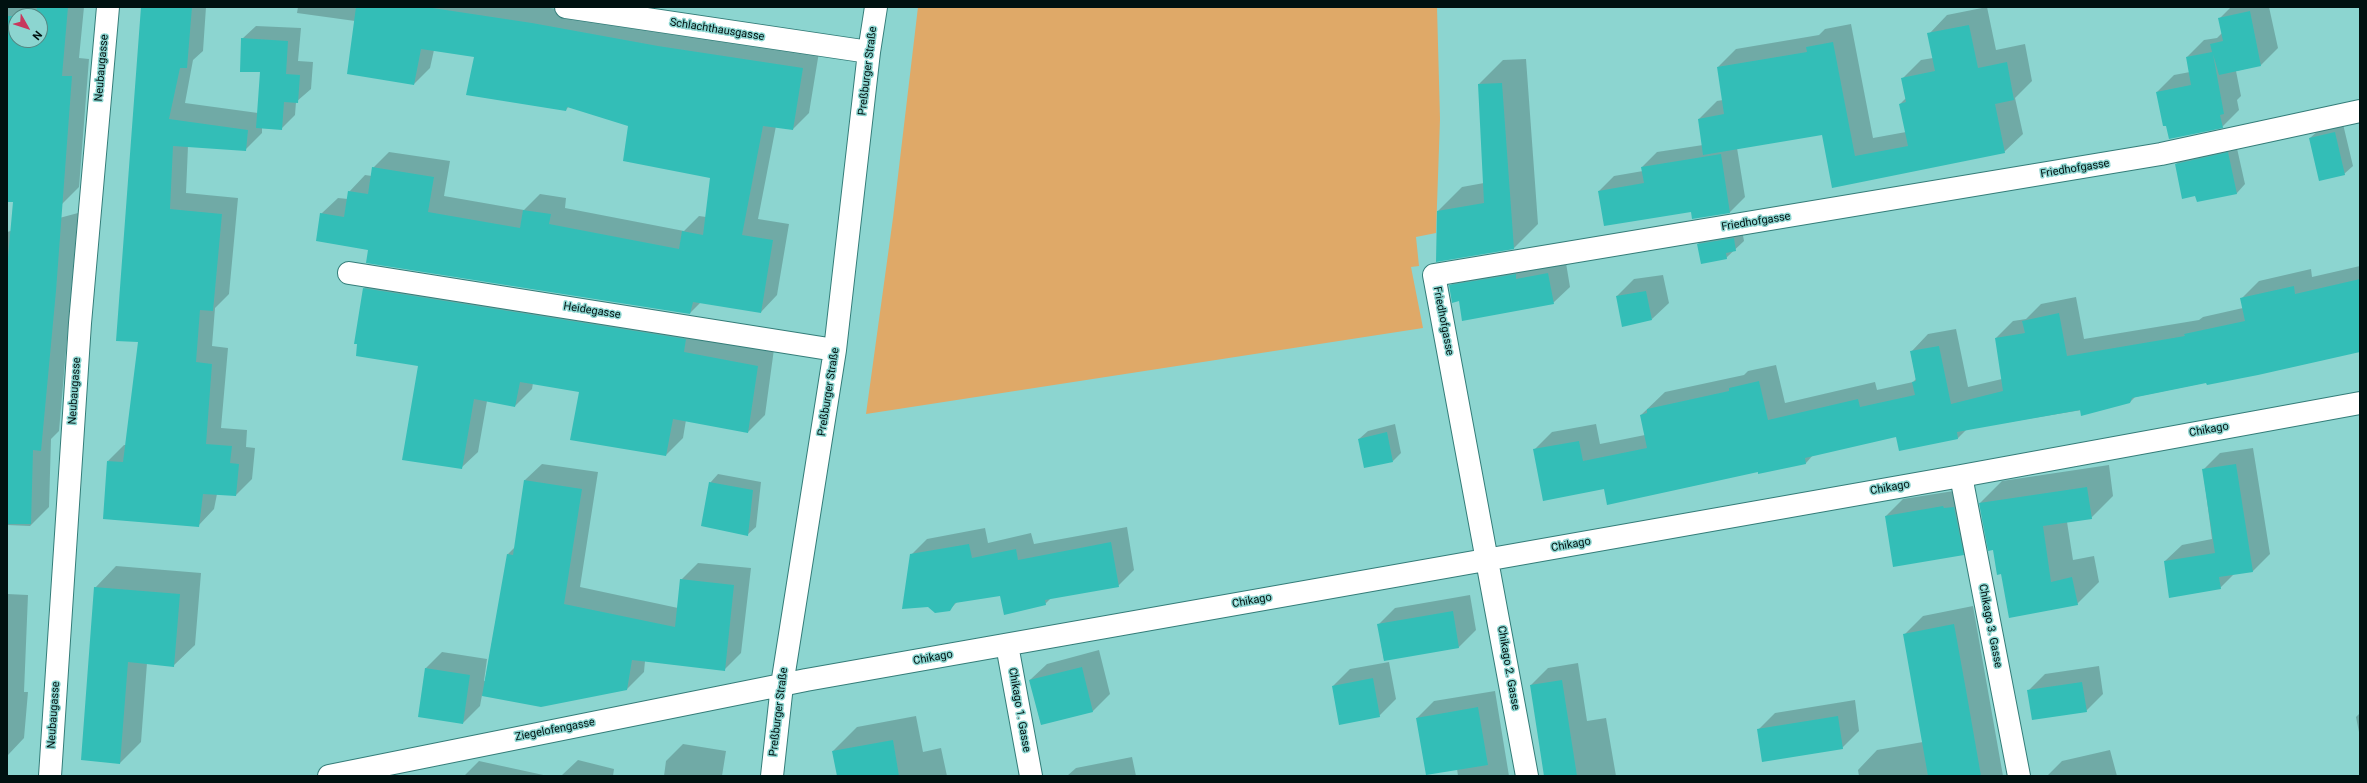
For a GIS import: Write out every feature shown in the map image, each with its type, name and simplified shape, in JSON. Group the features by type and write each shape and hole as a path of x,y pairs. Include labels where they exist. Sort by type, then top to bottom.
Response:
{"street":[{"name":"Neubaugasse","path":"50,776 80,323 108,7"},
{"name":"Schlachthausgasse","path":"566,7 869,52"},
{"name":"Preßburger Straße","path":"772,776 782,685 835,350 869,52 876,7"},
{"name":"Friedhofgasse","path":"1488,559 1434,275 2162,154 2360,111"},
{"name":"Heidegasse","path":"349,273 835,350"},
{"name":"Chikago","path":"782,685 1961,476 2360,403"},
{"name":"Chikago 3. Gasse","path":"1961,476 2018,776"},
{"name":"Chikago 2. Gasse","path":"1488,559 1527,776"},
{"name":"Chikago 1. Gasse","path":"1007,644 1031,776"},
{"name":"Ziegelofengasse","path":"329,776 782,685"}],"shaded area":[{"path":"918,7 1437,7 1440,119 1436,233 1416,237 1419,266 1411,267 1423,328 866,414 893,218"}],"building":[{"path":"68,7 62,76 72,76 56,291 41,451 33,450 31,524 7,524 7,269 13,202 7,202 7,16 8,48 48,48 48,8 37,8"},
{"path":"141,7 192,7 187,68 180,68 169,119 248,130 246,151 173,146 170,209 222,214 213,311 200,310 196,362 212,364 206,444 232,446 230,463 239,464 236,496 203,494 199,527 103,519 107,461 123,462 138,342 116,341"},
{"path":"356,7 426,7 532,23 658,46 803,68 793,130 763,126 742,235 773,240 761,313 693,302 690,314 366,263 368,250 316,241 320,213 344,217 348,191 368,194 372,167 434,177 428,212 520,228 523,210 551,214 549,224 679,249 682,231 703,235 710,178 623,161 628,126 567,107 566,111 466,95 474,57 421,49 414,85 347,74"},
{"path":"2250,11 2261,66 2219,75 2213,54 2224,114 2220,115 2223,128 2169,139 2166,126 2163,126 2156,92 2191,85 2186,57 2212,52 2210,44 2223,41 2218,18"},
{"path":"1969,25 1978,68 2007,62 2014,100 1995,104 2005,153 1832,188 1822,135 1703,155 1698,119 1724,114 1717,67 1807,52 1806,47 1833,42 1855,156 1908,146 1899,104 1906,102 1901,78 1935,71 1927,33"},
{"path":"241,38 288,41 286,74 300,75 298,103 284,102 282,130 256,128 260,72 240,72"},
{"path":"1502,83 1514,249 1436,262 1437,211 1484,203 1478,84"},
{"path":"2335,132 2345,175 2319,181 2309,138"},
{"path":"2228,152 2237,194 2197,202 2195,196 2182,199 2175,164"},
{"path":"1721,154 1730,213 1692,219 1691,212 1604,226 1598,191 1644,183 1641,167"},
{"path":"1734,238 1736,251 1726,253 1727,259 1701,264 1697,244"},
{"path":"1548,273 1554,304 1462,321 1459,301 1452,303 1449,285 1516,274 1516,279"},
{"path":"2360,279 2360,352 2258,375 2207,385 2206,383 2132,398 2130,403 2081,416 2080,410 1957,432 1958,439 1899,451 1896,437 1805,458 1806,464 1758,474 1758,472 1607,505 1604,489 1543,501 1533,449 1579,441 1583,461 1647,448 1640,415 1647,413 1647,409 1729,391 1729,388 1759,381 1768,420 1858,399 1860,407 1915,395 1912,382 1916,381 1910,351 1939,346 1951,404 2003,391 1995,338 2025,333 2022,321 2059,313 2067,356 2185,336 2184,334 2245,321 2240,298 2294,286 2295,294"},
{"path":"363,288 686,339 684,352 758,366 748,433 673,419 666,456 570,440 579,392 520,382 515,407 474,399 462,469 402,460 418,366 356,356 357,344 354,344"},
{"path":"1646,291 1652,320 1622,327 1616,296"},
{"path":"1387,432 1393,462 1364,468 1358,439"},
{"path":"2236,464 2253,572 2219,577 2221,589 2169,598 2164,561 2215,553 2202,469"},
{"path":"524,480 582,489 564,604 675,627 680,579 734,585 725,671 632,660 627,690 541,707 482,696 507,554 513,555"},
{"path":"709,482 753,490 748,536 701,526"},
{"path":"2087,487 2092,519 2043,526 2051,582 2072,577 2078,605 2009,618 2001,574 1997,575 1993,550 1988,551 1979,503"},
{"path":"1943,506 1944,508 1954,507 1964,555 1893,567 1885,516"},
{"path":"1111,542 1119,587 1045,600 1046,605 1004,615 1000,596 955,603 950,611 935,613 928,607 902,609 910,554 969,544 972,558 1016,549 1018,560"},
{"path":"94,587 180,594 174,667 128,662 120,764 81,760"},
{"path":"1453,611 1459,648 1384,661 1377,624"},
{"path":"1954,624 1981,776 1928,776 1903,634"},
{"path":"1082,667 1093,712 1041,725 1029,680"},
{"path":"425,668 470,675 463,724 418,717"},
{"path":"1373,678 1380,717 1339,725 1332,686"},
{"path":"1562,680 1577,776 1544,776 1530,685"},
{"path":"2082,682 2087,712 2032,720 2027,690"},
{"path":"1478,707 1488,765 1426,775 1416,718"},
{"path":"1838,716 1843,749 1762,762 1757,729"},
{"path":"893,740 899,776 837,776 832,751"}]}
